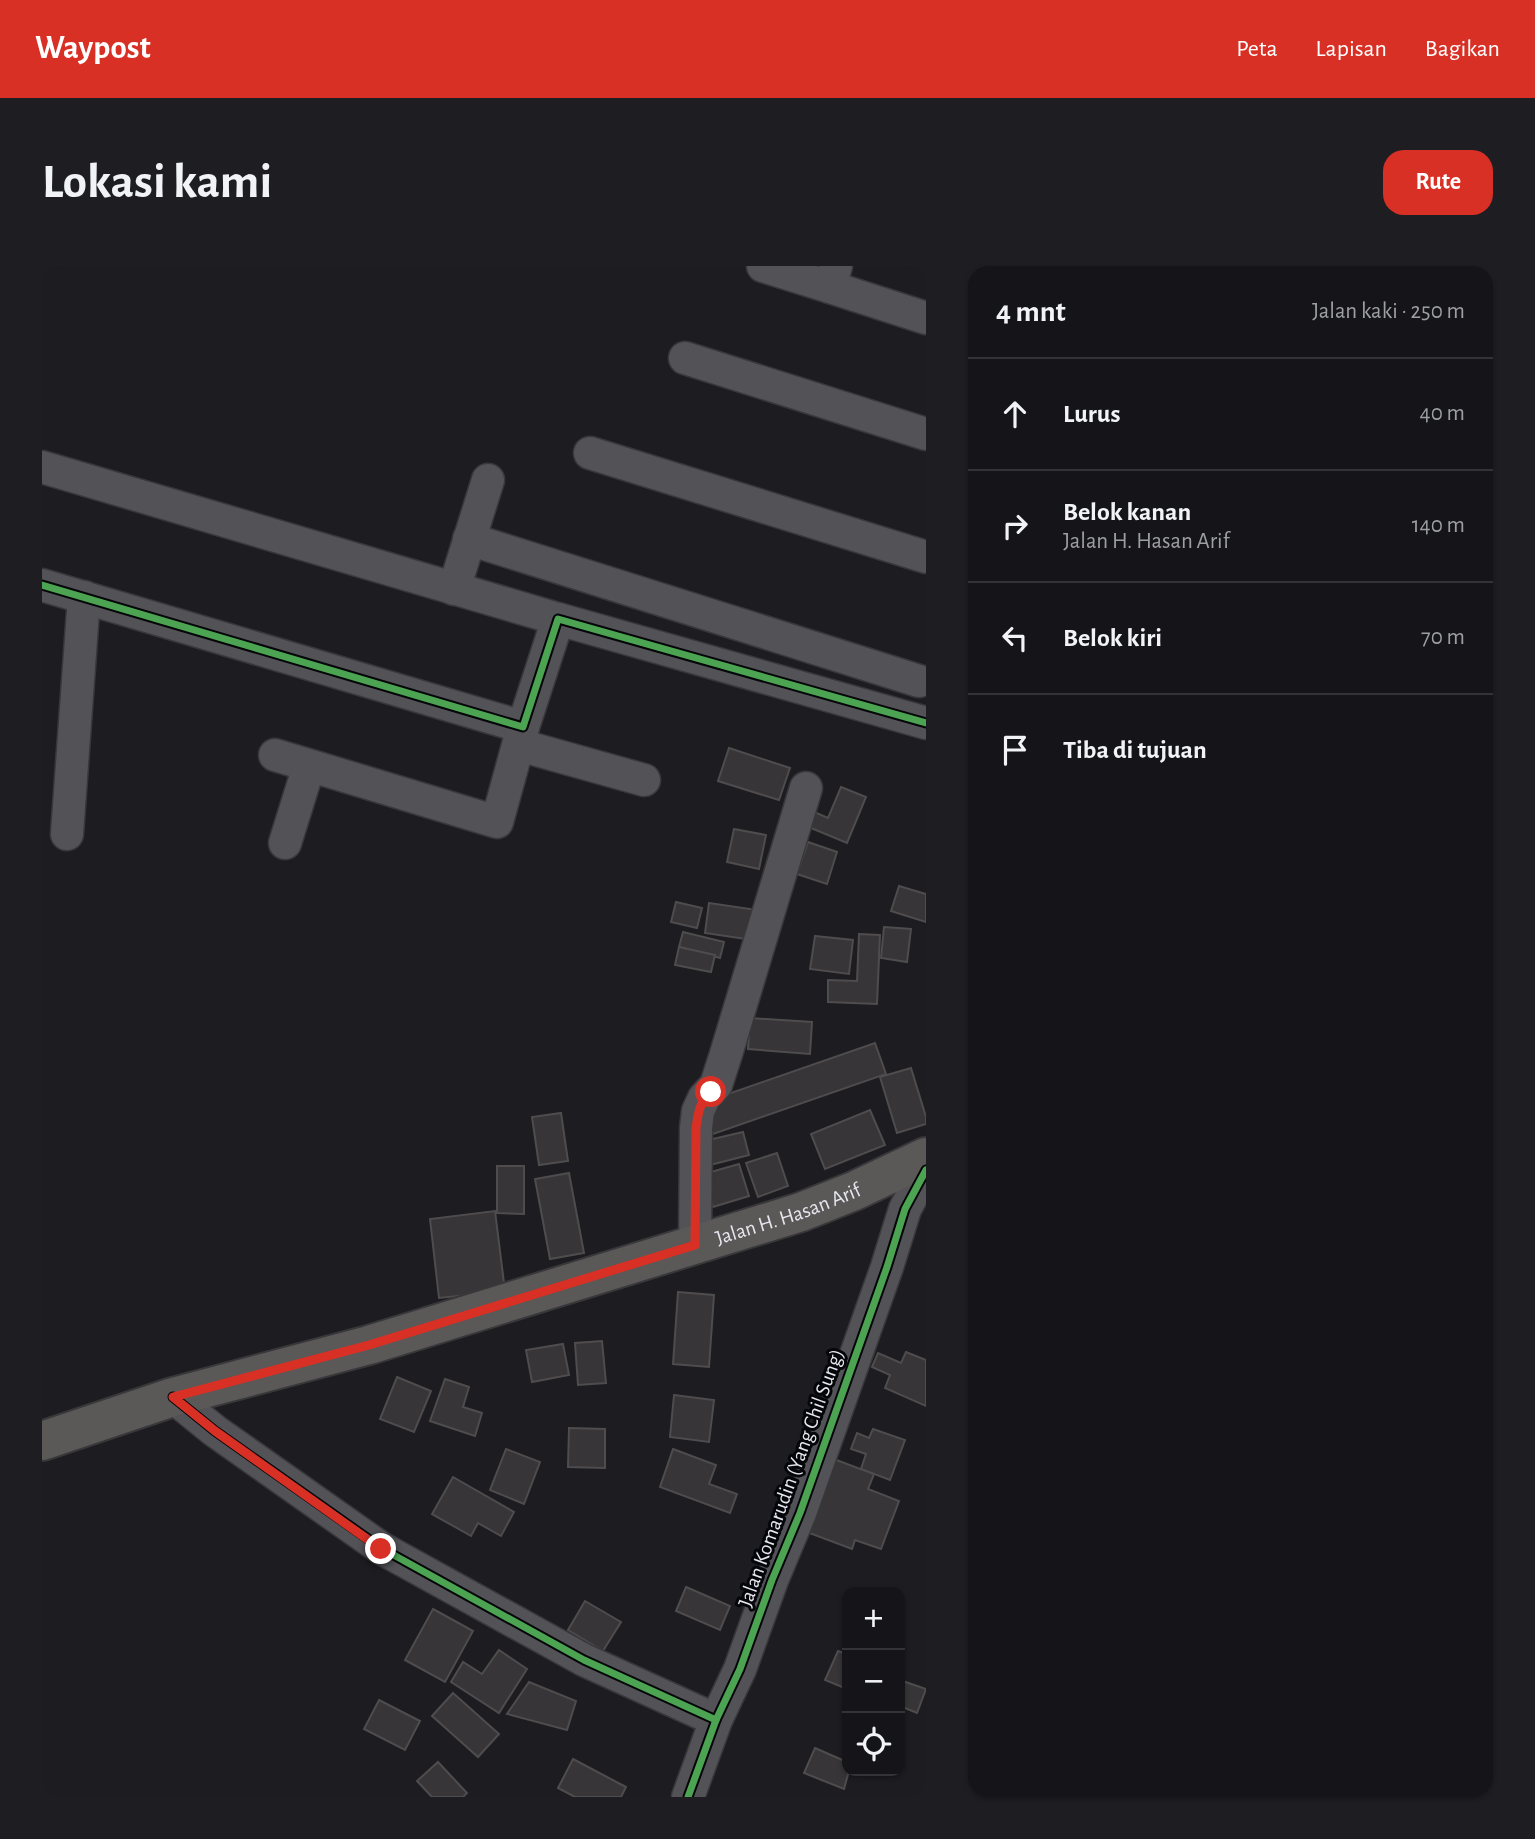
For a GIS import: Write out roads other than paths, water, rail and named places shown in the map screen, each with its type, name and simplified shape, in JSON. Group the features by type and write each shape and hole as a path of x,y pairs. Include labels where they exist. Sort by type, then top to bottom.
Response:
{"main road":[{"name":"Jalan H. Hasan Arif","path":"42,1441 173,1397 369,1345 801,1212 854,1191 926,1157"}],"street":[{"path":"763,266 833,276 926,318"},
{"path":"685,358 926,434"},
{"path":"590,453 926,557"},
{"path":"42,467 454,589 916,721 922,669 469,539"},
{"path":"454,589 488,480"},
{"path":"42,585 521,736 644,780"},
{"path":"67,834 84,597"},
{"path":"275,755 497,822 558,619"},
{"path":"285,843 309,766"},
{"path":"695,1245 698,1111 704,1098 716,1085 806,788"},
{"name":"Jalan Komarudin (Yang Chil Sung)","path":"688,1797 716,1720 740,1670 772,1580 800,1513 905,1209 926,1170"},
{"path":"173,1397 215,1431 381,1549 584,1660 716,1720"}]}
